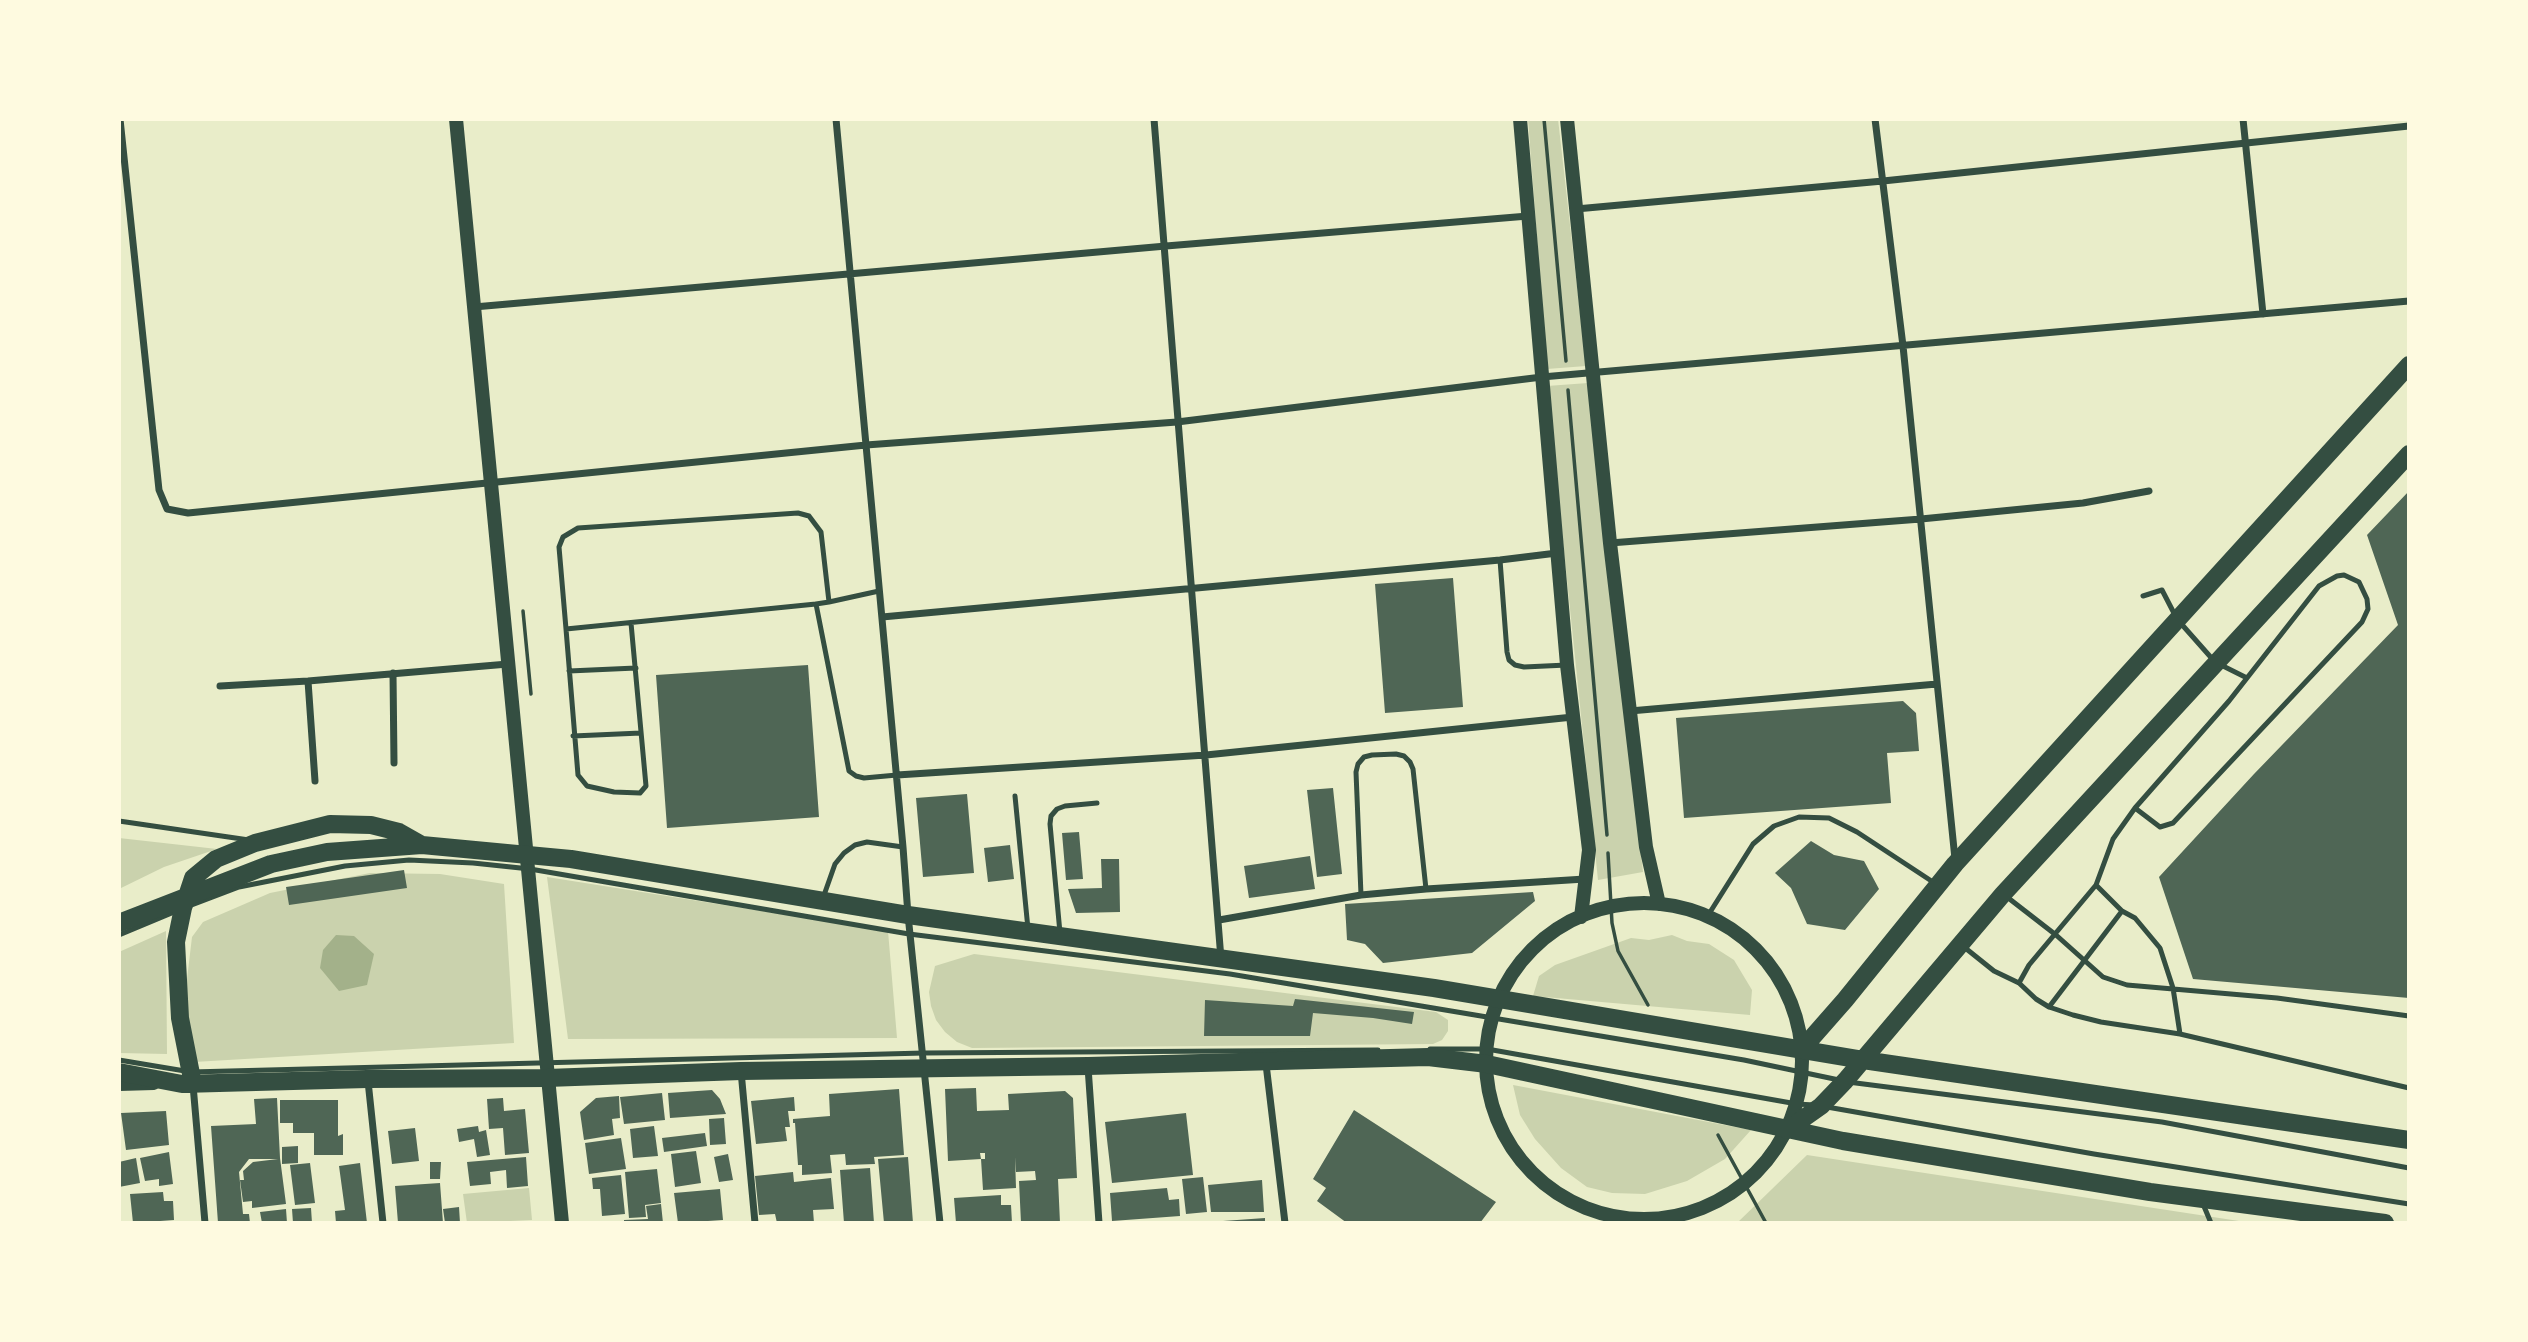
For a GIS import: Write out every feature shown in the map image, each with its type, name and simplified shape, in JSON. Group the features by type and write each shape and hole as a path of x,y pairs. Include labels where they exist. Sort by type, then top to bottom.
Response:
{"main road":[{"path":"456,119 493,481 562,1223"},
{"path":"1520,119 1567,665 1589,850 1581,917"},
{"path":"1567,119 1610,543 1646,847 1659,904"},
{"path":"1802,1049 1955,864 2409,365"},
{"path":"1787,1130 1821,1106 1845,1081 2003,894 2409,454"},
{"path":"189,1080 176,981 176,942 193,878 216,859 255,843 330,824 371,825 399,832 422,845"},
{"path":"119,923 185,903 271,864 327,852 422,845 529,862 571,859 908,915 1434,988 1495,1009 1802,1049 2409,1140"},
{"path":"1659,904 1707,917 1737,934 1762,957 1782,984 1795,1015 1802,1049 1802,1072 1797,1104 1787,1130 1771,1157 1749,1181 1693,1218 1612,1220 1578,1205 1548,1186 1522,1162 1503,1132 1491,1099 1487,1057 1495,1009 1512,974 1531,951 1554,931 1581,917 1619,905 1659,904"},
{"path":"119,1072 189,1080 368,1079 547,1071 741,1071 924,1061 1088,1066 1487,1057 1843,1142 2201,1199 2385,1223"}],"street":[{"path":"120,119 159,490 167,509 188,513 866,445 1177,422 1542,377 2409,301"},
{"path":"836,119 897,775 909,934 940,1223"},
{"path":"1154,119 1221,959"},
{"path":"1875,119 1903,346 1955,864"},
{"path":"2243,119 2263,314"},
{"path":"1576,209 1883,181 2409,126"},
{"path":"474,307 1528,216"},
{"path":"1610,543 1921,519 2083,503 2149,492"},
{"path":"882,617 1557,553"},
{"path":"220,686 510,664"},
{"path":"393,673 394,762"},
{"path":"308,681 315,781"},
{"path":"1630,711 1937,684"},
{"path":"897,775 1206,755 1573,717"},
{"path":"1219,920 1361,895 1586,879"},
{"path":"1266,1062 1285,1223"},
{"path":"1088,1066 1100,1223"},
{"path":"741,1071 755,1223"},
{"path":"368,1079 383,1223"},
{"path":"119,1085 189,1080 205,1223"}],"lane":[{"path":"632,623 646,786 640,793 614,792 587,786 578,775 559,547 564,537 578,528 798,513 809,516 821,532 830,602"},
{"path":"1500,560 1509,660 1524,667 1567,665"},
{"path":"2020,983 2029,965 2096,885 2113,839 2135,808 2247,678 2319,586 2344,575 2359,582 2367,599 2368,609 2362,622 2173,823 2160,827 2135,808"},
{"path":"2143,596 2162,590 2177,619 2215,662 2247,678"},
{"path":"566,629 816,604 879,591"},
{"path":"816,604 849,771 864,778 897,775"},
{"path":"569,671 636,668"},
{"path":"573,736 641,733"},
{"path":"1361,895 1356,772 1364,757 1372,755 1404,756 1413,769 1426,889"},
{"path":"1015,796 1028,932"},
{"path":"1060,936 1051,816 1057,809 1065,806 1097,803"},
{"path":"1707,917 1753,844 1774,826 1799,817 1829,818 1857,832 1938,885"},
{"path":"119,821 245,839 255,843"},
{"path":"822,901 835,864 855,845 867,842 903,847"},
{"path":"119,935 185,903 239,887 345,866 409,860 529,862 909,934 1495,1009 1845,1081 2162,1122 2409,1168"},
{"path":"2096,885 2122,911 2135,918 2160,947 2173,988 2180,1034"},
{"path":"2003,894 2104,977 2127,985 2277,998 2409,1016"},
{"path":"2049,1007 2122,911"},
{"path":"1961,944 1994,971 2020,983 2036,999 2049,1007 2101,1021 2180,1034 2409,1088"},
{"path":"119,1060 189,1080 1391,1049"},
{"path":"1418,1049 1821,1106 2094,1154 2409,1204"},
{"path":"2201,1199 2211,1223"}],"path":[{"path":"1544,119 1605,802"}],"shaded area":[{"path":"1528,119 1558,119 1586,366 1547,369"},
{"path":"1588,383 1643,872 1598,880 1547,386"},
{"path":"119,838 217,849 164,867 119,889"},
{"path":"370,873 440,874 504,884 514,1043 194,1062 185,996 192,937 203,922 270,893"},
{"path":"547,877 888,931 897,1038 568,1039"},
{"path":"166,931 167,1054 119,1053 119,952"},
{"path":"336,935 354,936 374,954 367,985 339,991 320,968 323,950"},
{"path":"1672,935 1687,941 1709,944 1734,960 1752,990 1750,1015 1533,996 1539,976 1555,965 1631,938 1649,940"},
{"path":"974,954 1436,1012 1448,1020 1448,1031 1442,1040 1433,1044 972,1048 957,1042 945,1032 936,1020 929,992 935,966"},
{"path":"1513,1085 1751,1130 1725,1159 1687,1181 1645,1194 1612,1193 1587,1187 1561,1168 1535,1139 1520,1115"},
{"path":"1807,1155 2252,1223 1737,1223"},
{"path":"529,1188 532,1220 467,1223 463,1194"}],"building":[{"path":"2409,491 2409,998 2193,979 2159,877 2398,625 2367,535"},
{"path":"1453,578 1463,707 1385,713 1375,584"},
{"path":"808,665 819,817 667,828 656,675"},
{"path":"1903,701 1916,713 1919,751 1887,753 1891,803 1684,818 1676,718"},
{"path":"1333,788 1342,874 1317,877 1307,790"},
{"path":"967,794 974,873 923,877 916,798"},
{"path":"1079,832 1083,879 1066,880 1062,833"},
{"path":"1811,841 1834,855 1864,861 1879,889 1845,930 1807,924 1791,888 1775,873"},
{"path":"1010,845 1014,879 988,882 984,848"},
{"path":"1310,856 1315,889 1249,898 1244,866"},
{"path":"1101,859 1119,859 1120,912 1076,913 1068,889 1102,888"},
{"path":"404,870 407,888 289,905 286,887"},
{"path":"1533,892 1535,901 1472,953 1383,963 1365,944 1347,940 1345,904"},
{"path":"1295,999 1414,1012 1412,1024 1313,1013 1310,1036 1204,1036 1205,1000 1293,1006"},
{"path":"976,1088 977,1111 1009,1110 1008,1094 1065,1091 1073,1098 1077,1178 1058,1179 1060,1223 1021,1223 1019,1181 1036,1180 1035,1171 1016,1172 1015,1157 1016,1188 983,1190 981,1159 948,1161 945,1089"},
{"path":"899,1089 904,1155 874,1157 875,1164 846,1165 845,1154 830,1155 832,1173 802,1175 802,1165 798,1165 793,1119 830,1116 829,1094"},
{"path":"712,1090 720,1099 726,1114 670,1118 668,1093"},
{"path":"662,1093 665,1120 624,1124 620,1097"},
{"path":"619,1096 620,1118 612,1119 614,1135 584,1140 580,1112 596,1098"},
{"path":"794,1097 795,1111 788,1111 790,1127 785,1127 787,1141 756,1144 751,1101"},
{"path":"277,1098 286,1204 252,1208 252,1201 243,1202 240,1180 244,1180 243,1171 253,1162 278,1159 249,1159 239,1172 243,1214 249,1214 250,1223 218,1223 211,1126 256,1124 254,1099"},
{"path":"503,1098 504,1111 525,1109 529,1153 505,1155 503,1128 489,1129 487,1099"},
{"path":"280,1100 338,1100 338,1136 343,1134 343,1155 314,1155 314,1133 293,1133 293,1123 280,1123"},
{"path":"1354,1110 1496,1202 1480,1223 1347,1223 1317,1201 1326,1188 1313,1179"},
{"path":"166,1111 169,1145 126,1150 121,1113"},
{"path":"1186,1113 1193,1175 1112,1183 1105,1122"},
{"path":"724,1118 726,1144 710,1145 709,1119"},
{"path":"478,1126 479,1132 486,1130 490,1155 477,1157 474,1139 459,1142 457,1129"},
{"path":"654,1126 658,1156 633,1158 630,1129"},
{"path":"415,1128 419,1161 392,1164 388,1131"},
{"path":"705,1133 707,1146 664,1152 662,1138"},
{"path":"621,1138 626,1169 589,1174 585,1143"},
{"path":"298,1146 298,1163 282,1164 282,1147"},
{"path":"696,1151 701,1183 675,1187 671,1154"},
{"path":"169,1152 173,1184 159,1186 159,1179 145,1181 140,1158"},
{"path":"728,1154 733,1180 719,1182 714,1157"},
{"path":"526,1157 528,1186 507,1188 506,1170 490,1172 491,1184 470,1186 467,1162"},
{"path":"908,1157 913,1223 884,1223 878,1159"},
{"path":"136,1158 140,1183 119,1187 119,1162"},
{"path":"430,1162 441,1162 440,1179 430,1179"},
{"path":"310,1163 315,1203 295,1205 290,1165"},
{"path":"360,1163 367,1223 336,1223 335,1211 345,1210 339,1166"},
{"path":"870,1168 874,1223 844,1223 840,1170"},
{"path":"657,1169 661,1203 645,1205 646,1217 629,1218 625,1172"},
{"path":"793,1172 794,1182 831,1178 834,1209 813,1210 814,1223 777,1223 775,1214 759,1215 755,1176"},
{"path":"621,1175 625,1214 602,1216 600,1189 593,1189 592,1178"},
{"path":"1203,1177 1207,1212 1186,1214 1182,1179"},
{"path":"1262,1180 1264,1212 1211,1212 1208,1185"},
{"path":"440,1183 443,1223 398,1223 395,1186"},
{"path":"1167,1188 1169,1200 1179,1199 1180,1216 1112,1221 1110,1193"},
{"path":"720,1189 723,1220 678,1223 674,1193"},
{"path":"163,1192 164,1201 173,1201 174,1220 133,1223 130,1194"},
{"path":"1001,1195 1001,1205 1011,1205 1012,1223 956,1223 954,1198"},
{"path":"661,1204 663,1223 624,1223 624,1220 648,1219 646,1206"},
{"path":"459,1207 460,1223 445,1223 443,1209"},
{"path":"311,1208 312,1223 293,1223 292,1209"},
{"path":"286,1209 287,1223 262,1223 260,1212"},
{"path":"1265,1218 1265,1223 1223,1221"}]}
